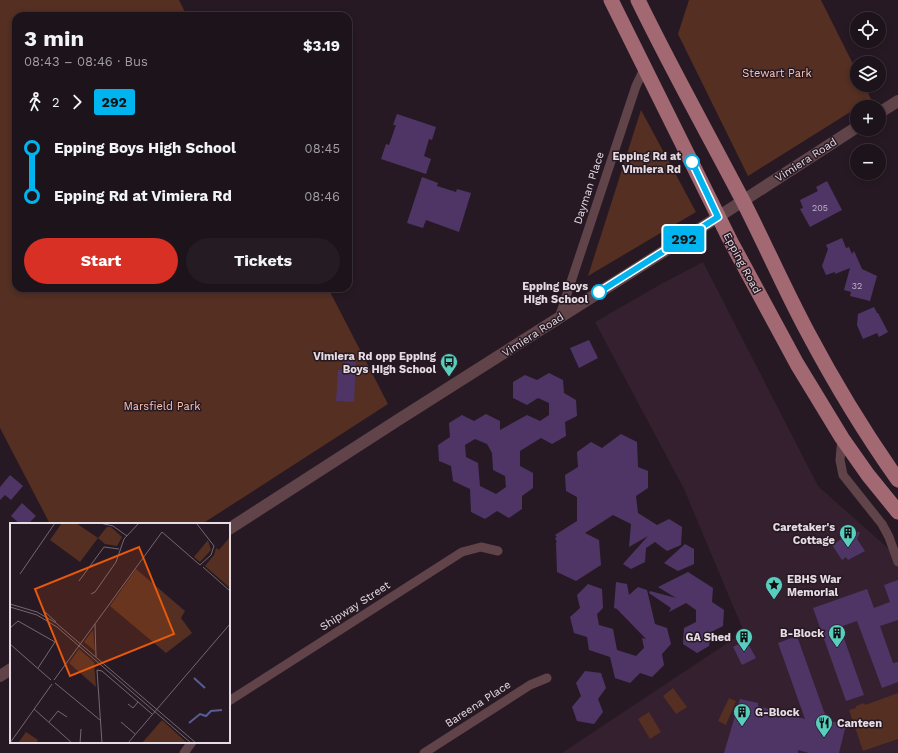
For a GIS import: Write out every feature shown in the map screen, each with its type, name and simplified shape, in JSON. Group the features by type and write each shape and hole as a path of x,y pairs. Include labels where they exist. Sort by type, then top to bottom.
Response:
{"main road":[{"name":"Epping Road","path":"611,0 645,66 718,217 797,364 842,438 868,475 898,512"},
{"path":"638,0 743,201 806,330 851,409 877,451 898,480"}],"street":[{"name":"Dayman Place","path":"559,318 636,86 645,66"},
{"path":"886,109 898,101"},
{"name":"Vimiera Road","path":"230,528 850,132"},
{"path":"842,438 840,460 843,475 882,524 889,537 898,562"},
{"name":"Shipway Street","path":"230,700 462,552 481,547 498,551"},
{"path":"0,676 10,670"},
{"name":"Bareena Place","path":"424,753 530,685 547,678"},
{"path":"184,753 191,743"}],"shaded area":[{"name":"Epping Boys High School","path":"703,262 818,486 898,557 898,753 562,753 744,632 684,489 595,322"}],"green space":[{"name":"Marsfield Park","path":"0,0 179,0 185,12 12,12 12,292 330,292 388,404 204,523 49,523 0,428"},
{"name":"Stewart Park","path":"689,0 821,0 850,58 850,92 868,92 871,99 850,100 850,112 748,176 678,34"},
{"path":"641,110 696,212 588,276"},
{"path":"673,688 687,707 676,714 663,696"},
{"path":"898,693 898,739 863,751 849,710 864,703 865,705"},
{"path":"729,698 736,701 726,725 718,721"},
{"path":"649,712 661,732 650,739 638,719"}],"building":[{"path":"397,114 436,127 432,140 429,139 424,156 431,159 426,174 381,159 386,144 389,145 396,125 393,125"},
{"path":"422,177 438,183 437,186 456,192 457,189 471,193 459,232 426,220 423,228 407,223"},
{"path":"827,181 842,210 810,227 800,209 803,208 800,200 818,191 816,187"},
{"path":"842,238 846,248 849,247 852,254 854,251 862,269 877,276 870,301 850,296 851,292 844,290 850,268 835,274 835,272 826,275 822,266 828,249 826,245"},
{"path":"874,307 888,332 879,337 877,333 863,339 857,325 858,314"},
{"path":"589,340 598,358 579,368 570,348"},
{"path":"345,358 356,359 354,402 336,401 338,370 344,370"},
{"path":"549,373 563,380 564,393 576,400 577,416 565,422 566,436 552,444 541,438 520,451 520,466 533,473 533,488 522,496 522,509 509,518 497,511 485,519 471,512 470,489 453,481 451,466 439,461 438,445 450,437 449,423 462,415 474,421 486,414 500,421 500,430 527,415 540,421 549,415 549,403 538,398 527,405 513,398 513,382 525,375 537,380","holes":["475,439 487,444 492,453 493,470 505,476 506,487 496,494 480,486 478,463 466,457 465,445"]},
{"path":"621,434 637,442 638,467 648,471 648,488 636,496 638,513 657,525 669,519 682,527 681,545 667,551 655,542 646,548 645,562 631,569 623,564 648,536 629,547 631,524 613,515 585,533 599,540 601,565 576,581 557,572 557,542 555,538 557,537 555,535 577,521 577,497 566,491 565,475 578,467 577,452 591,442 602,448"},
{"path":"10,475 23,486 11,500 5,495 0,500 0,487"},
{"path":"22,503 36,516 29,523 19,523 11,516"},
{"name":"Caretaker's Cottage","path":"860,532 857,539 865,551 848,560 846,557 842,560 832,545 851,533"},
{"path":"685,544 694,549 694,564 678,571 664,563"},
{"path":"688,572 713,588 712,602 724,610 723,626 711,632 709,646 697,653 683,644 684,628 696,622 696,610 686,603 669,612 671,608 649,593 650,591 676,598 658,587"},
{"path":"898,580 898,620 880,626 893,663 898,662 898,682 882,688 857,621 840,627 864,695 846,701 813,608 867,589 874,608 890,602 884,585"},
{"path":"616,582 627,584 629,595 638,587 647,590 655,624 667,628 671,644 662,654 664,665 652,677 640,673 630,683 615,678 610,657 589,650 587,637 574,633 570,617 580,608 577,595 588,584 602,589 603,608 597,614 599,625 613,629 617,650 636,656 644,648 642,638 646,639 617,609 614,608"},
{"path":"797,636 827,720 846,725 839,753 809,753 798,750 798,753 724,753 740,699 758,703 758,706 805,719 778,643"},
{"name":"GA Shed","path":"746,640 756,658 742,665 733,647"},
{"path":"585,671 601,673 606,688 598,699 603,712 594,724 577,721 572,707 581,696 576,683"}],"bus line":[{"name":"292","path":"599,292 718,217 692,162"}],"place":[{"name":"Epping Rd at Vimiera Rd","path":"692,162"},
{"name":"Epping Boys High School","path":"599,292"},
{"name":"Vimiera Rd opp Epping Boys High School","path":"449,377"},
{"name":"Caretaker's Cottage","path":"848,548"},
{"name":"EBHS War Memorial","path":"774,600"},
{"name":"B-Block","path":"837,648"},
{"name":"GA Shed","path":"744,652"},
{"name":"G-Block","path":"742,727"},
{"name":"Canteen","path":"824,738"}]}
